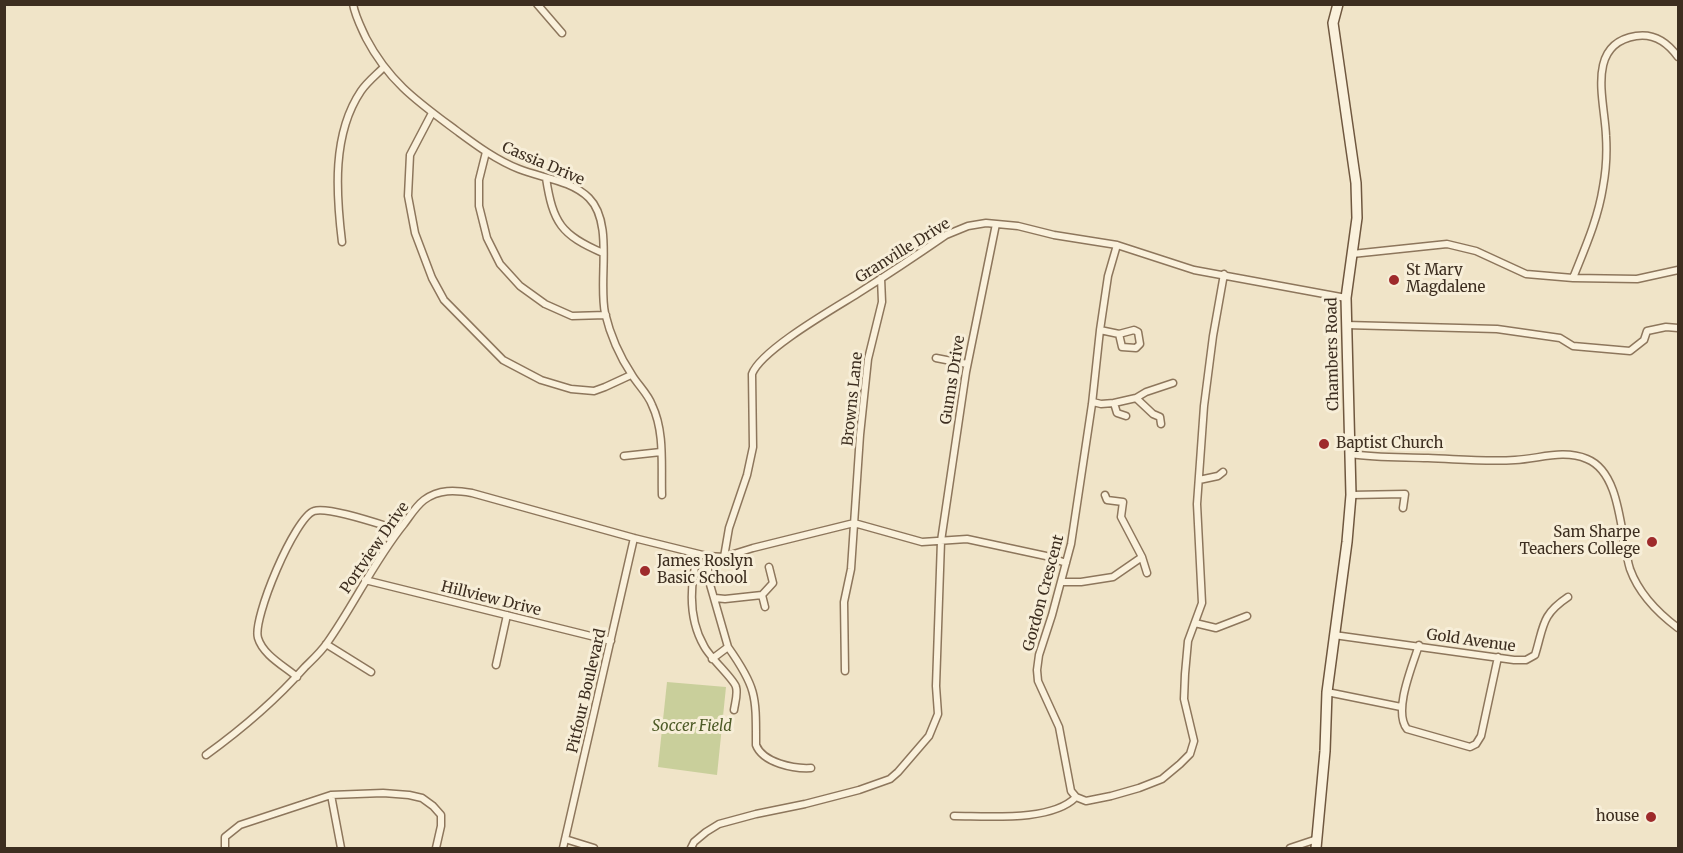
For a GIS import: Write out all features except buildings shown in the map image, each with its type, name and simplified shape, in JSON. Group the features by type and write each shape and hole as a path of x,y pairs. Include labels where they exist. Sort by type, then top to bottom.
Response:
{"street":[{"name":"Cassia Drive","path":"353,4 357,20 390,77 407,93 486,152 517,169 574,187 588,196 596,206 600,217 603,296 606,315 620,355 631,375 652,403 658,421 662,495"},
{"path":"537,4 562,33"},
{"name":"Chambers Road","path":"1316,844 1325,751 1327,692 1351,495 1346,298 1357,218 1356,183 1333,23 1338,4"},
{"path":"1573,278 1596,222 1603,185 1606,137 1600,87 1602,65 1611,49 1623,40 1635,36 1649,35 1660,39 1671,46 1678,57"},
{"path":"342,242 337,182 340,148 352,105 362,89 384,67"},
{"path":"432,113 410,155 408,196 415,232 432,278 444,300 503,360 541,380 571,389 594,391 631,375"},
{"path":"486,152 479,180 479,206 487,238 500,264 520,286 545,304 572,316 606,315"},
{"path":"546,178 550,204 557,221 567,234 603,253"},
{"name":"Granville Drive","path":"724,557 729,528 747,475 753,447 752,374 755,366 814,321 946,236 968,226 996,224 1018,226 1054,235 1117,245 1194,270 1346,298"},
{"name":"Gunns Drive","path":"691,849 706,832 719,824 877,785 898,772 929,736 938,714 936,686 941,541 967,364 996,224"},
{"path":"1352,254 1447,244 1476,251 1526,274 1573,278 1637,279 1678,270"},
{"name":"Gordon Crescent","path":"1076,797 1071,791 1059,727 1038,681 1037,670 1078,509 1082,466 1093,402 1100,330 1108,276 1117,245"},
{"path":"954,816 1030,815 1066,804 1076,797 1086,801 1111,796 1162,778 1190,754 1194,741 1184,699 1185,674 1188,641 1202,603 1197,504 1204,406 1224,274"},
{"name":"Browns Lane","path":"844,671 844,602 851,569 867,369 882,302 881,278"},
{"path":"1346,325 1497,328 1560,338 1573,346 1630,351 1644,340 1647,331 1666,327 1678,328"},
{"path":"1100,330 1119,334"},
{"path":"936,358 967,364"},
{"path":"1093,402 1114,403 1136,398 1162,386 1173,384"},
{"path":"1136,398 1153,414 1160,417 1161,424"},
{"path":"1114,403 1117,413 1126,416"},
{"path":"624,456 661,452"},
{"path":"1351,454 1492,461 1561,454 1587,459 1599,465 1611,481 1631,570 1649,602 1678,628"},
{"path":"1199,480 1218,476 1223,472"},
{"name":"Portview Drive","path":"206,755 273,702 326,644 399,530 422,501 433,494 446,490 472,493 634,538 706,556 724,557"},
{"path":"1351,495 1405,494 1403,508"},
{"path":"1104,495 1107,500 1123,502 1121,517 1142,557 1147,573"},
{"path":"297,677 267,652 258,638 257,629 258,619 274,576 299,524 310,512 324,510 399,530"},
{"path":"724,557 854,523 922,542 967,539 1046,556 1066,563"},
{"name":"Pitfour Boulevard","path":"563,849 634,538"},
{"path":"698,554 692,578 694,619 698,634 712,659 734,683 736,692 734,710"},
{"path":"706,556 709,581 728,647 750,679 755,694 758,750 762,754 797,769 811,768"},
{"path":"1061,582 1081,582 1113,577 1142,557"},
{"path":"715,598 762,595 773,583 769,567"},
{"name":"Hillview Drive","path":"365,580 611,642"},
{"path":"762,595 765,607"},
{"name":"Gold Avenue","path":"1334,635 1526,660 1535,655 1545,618 1568,597"},
{"path":"496,665 507,615"},
{"path":"1195,623 1216,628 1247,616"},
{"path":"326,644 371,672"},
{"path":"1419,645 1401,707 1402,723 1407,729 1470,747 1476,744 1481,736 1498,657"},
{"path":"712,659 728,647"},
{"path":"1327,692 1401,707"},
{"path":"225,849 225,837 240,825 331,795 383,793 422,798 434,806 441,815 441,826 435,849"},
{"path":"331,795 341,849"},
{"path":"565,839 594,849"},
{"path":"1290,849 1316,844"}],"green space":[{"name":"Soccer Field","path":"667,682 726,687 717,775 658,767"}],"place":[{"name":"St Mary Magdalene","path":"1394,280"},
{"name":"Baptist Church","path":"1324,444"},
{"name":"Sam Sharpe Teachers College","path":"1652,542"},
{"name":"James Roslyn Basic School","path":"645,571"},
{"name":"house","path":"1651,817"}]}
